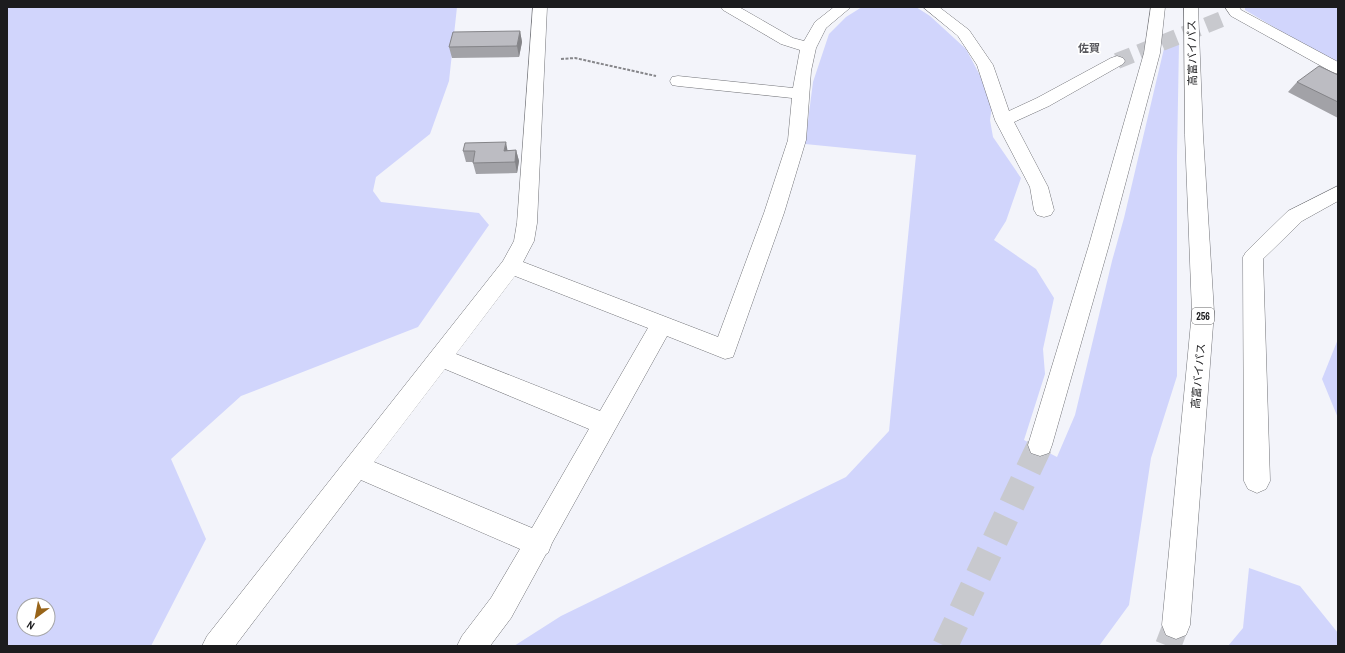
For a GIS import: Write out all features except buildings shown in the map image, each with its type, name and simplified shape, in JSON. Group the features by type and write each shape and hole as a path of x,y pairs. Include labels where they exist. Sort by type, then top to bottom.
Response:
{"main road":[{"path":"217,646 511,266 524,240 527,223 540,7"},
{"path":"728,7 787,41 808,48"},
{"path":"511,266 725,350 774,213 797,140 803,71 808,48 820,25 844,7"},
{"path":"930,7 964,33 985,65 1004,120 1039,187 1044,210"},
{"path":"1040,445 1099,245 1152,53 1158,7"},
{"name":"高富バイパス","path":"1176,625 1203,312 1194,135 1191,7"},
{"path":"1230,13 1338,69"},
{"path":"1004,120 1043,102 1117,61"},
{"path":"678,81 802,94"},
{"path":"1257,481 1253,257 1295,216 1338,193"},
{"path":"472,646 501,608 539,544 662,324"},
{"path":"440,357 606,425"},
{"path":"356,466 539,544"}],"path":[{"path":"536,61 575,58 678,81"}],"shaded area":[{"path":"7,7 457,7 449,81 430,134 376,177 373,191 381,202 479,213 489,225 418,327 241,396 171,459 206,539 151,646 7,646"},
{"path":"862,7 916,7 930,16 966,49 993,100 990,120 993,137 1021,178 1006,221 994,240 1036,269 1054,298 1043,349 1045,374 1024,440 1057,457 1075,415 1166,40 1179,43 1177,156 1177,376 1151,458 1129,605 1099,646 514,646 561,616 846,477 889,431 916,155 805,144 813,82 829,34 846,17"},
{"path":"1245,7 1338,7 1338,65 1245,10"},
{"path":"1338,339 1338,418 1322,379"},
{"path":"1249,568 1300,586 1338,633 1338,646 1228,646 1243,628"}],"tunnel":[{"path":"1117,61 1222,19"},
{"path":"945,646 1040,445"},
{"path":"1168,646 1176,625"}],"district":[{"name":"佐賀","path":"1089,48"}]}
